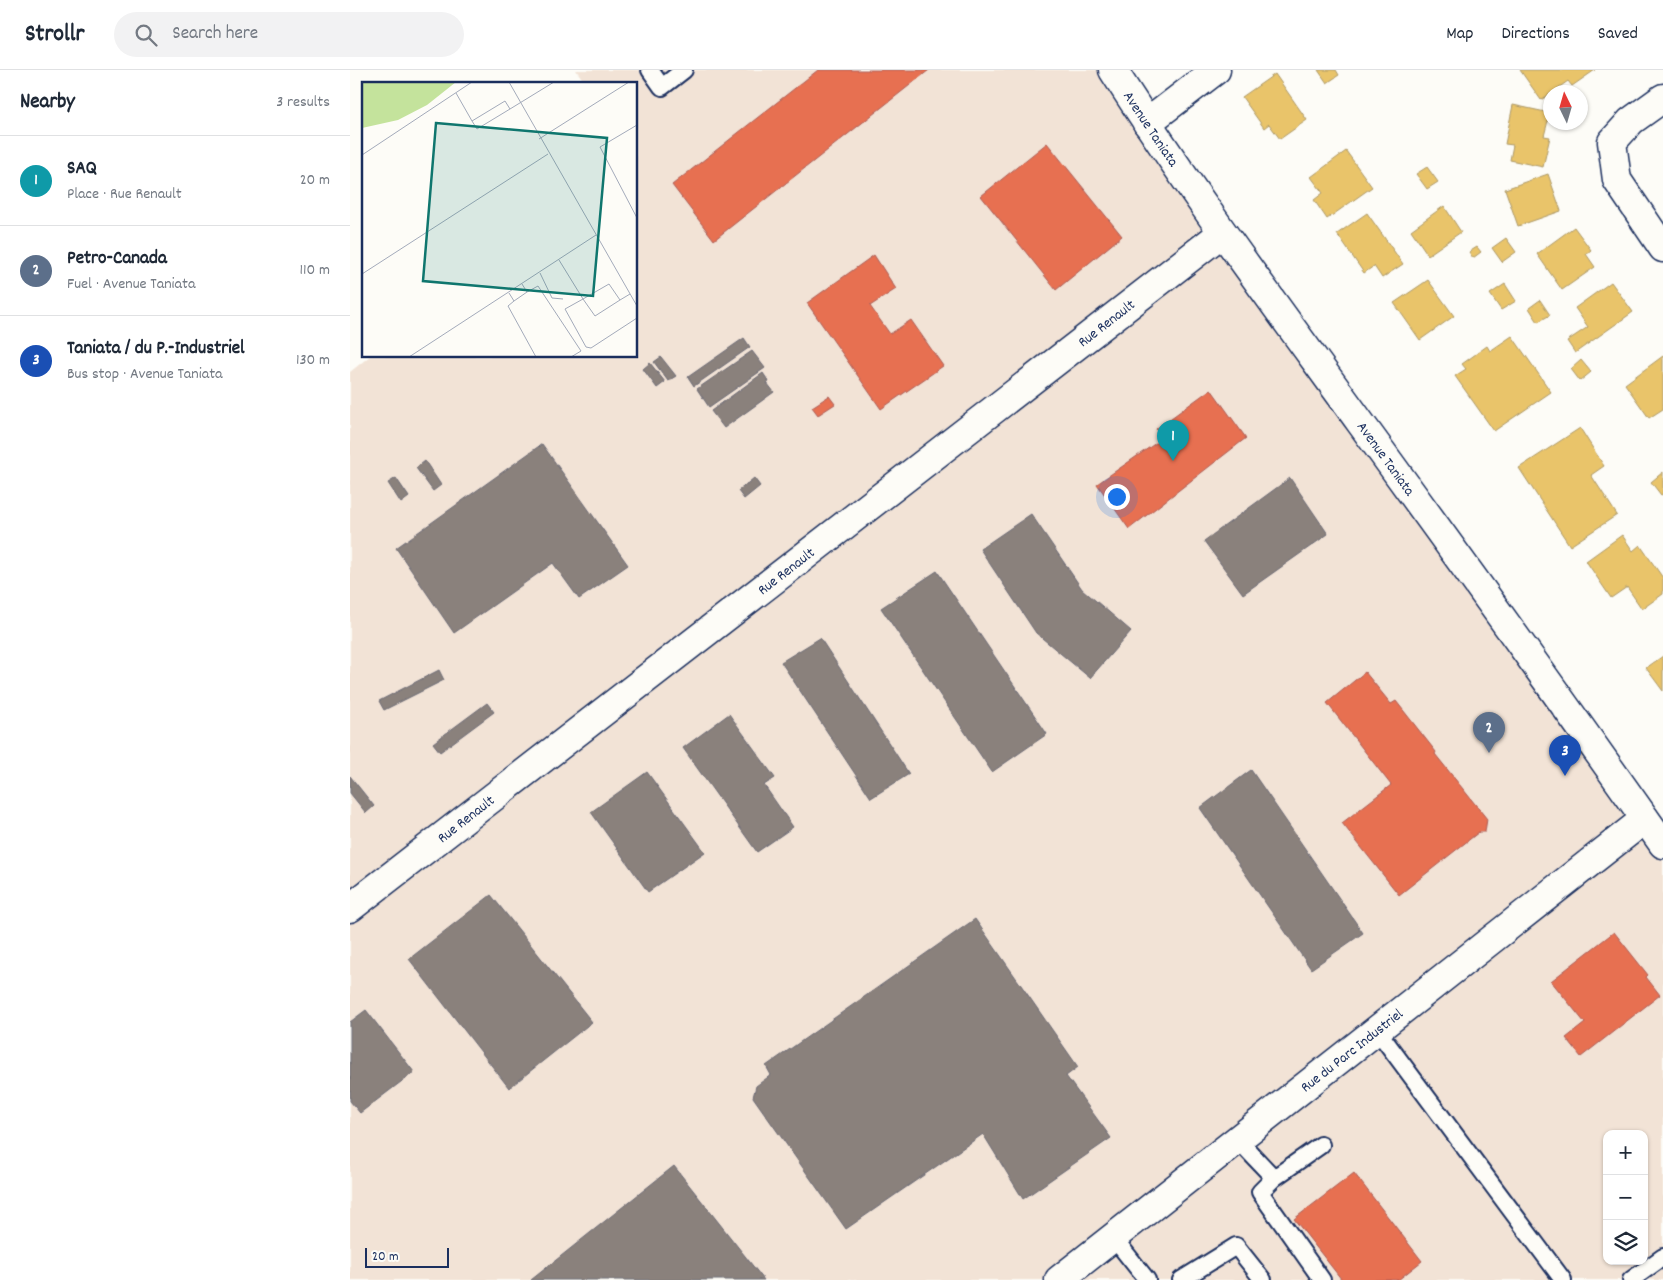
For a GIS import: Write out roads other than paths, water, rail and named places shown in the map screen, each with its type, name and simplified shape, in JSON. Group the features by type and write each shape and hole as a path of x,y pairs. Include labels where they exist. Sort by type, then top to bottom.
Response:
{"street":[{"name":"Avenue Taniata","path":"1113,70 1222,233 1530,656 1663,844"},
{"path":"1147,123 1216,70"},
{"path":"1663,98 1631,121 1612,142 1617,180 1663,248"},
{"name":"Rue Renault","path":"350,908 1222,233"},
{"name":"Rue du Parc Industriel","path":"1059,1280 1645,818"}],"lane":[{"path":"650,70 662,87 684,70"},
{"path":"1376,1030 1563,1280"},
{"path":"1238,1140 1274,1178"},
{"path":"1321,1145 1274,1178 1260,1192 1322,1280"},
{"path":"1113,1237 1147,1280"},
{"path":"1180,1280 1236,1246 1263,1280"},
{"path":"1631,1280 1663,1257"}],"place":[{"name":"SAQ","path":"1173,461"},
{"name":"Petro-Canada","path":"1489,753"},
{"name":"Taniata / du P.-Industriel","path":"1565,776"}]}
